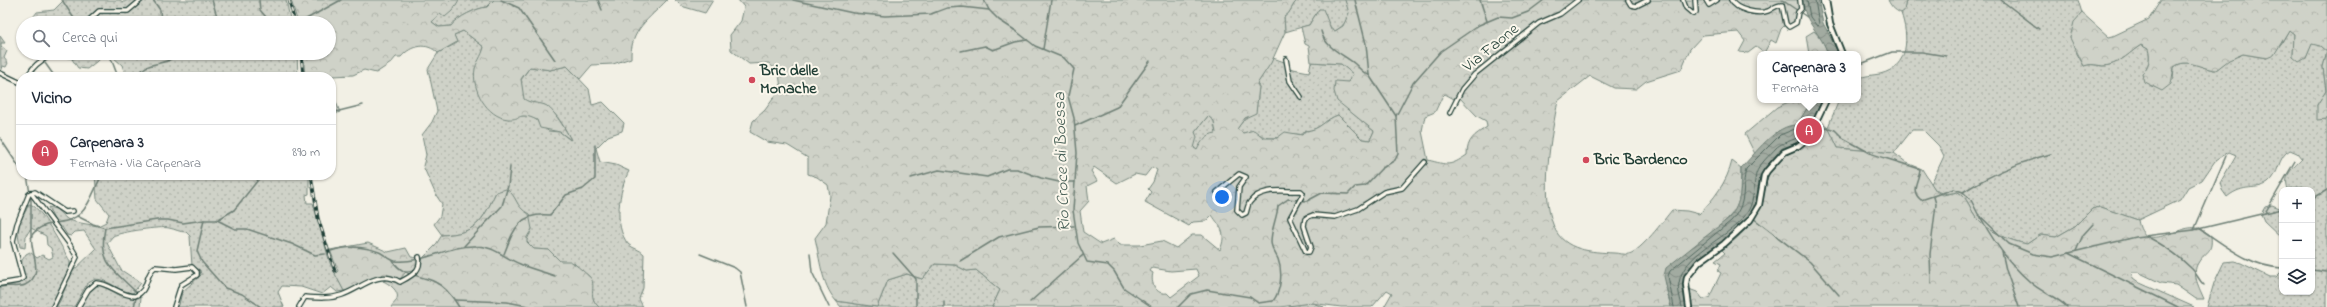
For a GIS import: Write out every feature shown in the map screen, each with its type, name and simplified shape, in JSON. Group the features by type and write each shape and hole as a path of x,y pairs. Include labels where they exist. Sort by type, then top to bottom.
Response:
{"street":[{"path":"94,16 99,11 128,11 141,0"},
{"name":"Via Faone","path":"1450,113 1462,90 1475,74 1539,23 1560,14 1578,0"},
{"path":"1628,0 1630,5 1636,6 1648,0"},
{"path":"1683,0 1686,8 1693,14 1696,12 1695,0"},
{"path":"1706,0 1709,5 1717,0"},
{"path":"1731,0 1737,8 1746,11 1766,12 1778,5 1782,5 1786,24 1790,27 1796,23 1798,12 1801,9 1800,0"},
{"path":"1822,0 1841,51"},
{"path":"1826,0 1830,24"},
{"path":"1286,59 1290,81 1301,97"},
{"path":"31,72 33,68 45,60"},
{"path":"0,73 16,81"},
{"path":"1689,307 1686,284 1687,277 1699,262 1724,244 1750,220 1759,205 1764,176 1767,170 1784,152 1798,146 1808,138 1825,103"},
{"path":"1217,192 1239,174 1246,177 1239,187 1237,210 1239,213 1246,213 1250,202 1268,191 1301,191 1303,193 1300,201 1290,218 1306,252 1309,252 1311,247 1304,226 1305,220 1308,217 1313,215 1335,217 1358,209 1384,192 1402,188 1425,162"},
{"path":"30,193 38,193 65,212 73,211"},
{"path":"0,284 18,281 23,278 13,241 17,224 27,197 30,193"},
{"path":"30,193 66,239 77,257 53,307"},
{"path":"299,307 305,297 323,298 342,295 375,278 391,278 400,282 417,272 419,268 419,256"},
{"path":"78,307 88,290 96,283 103,284 123,295 136,296 145,290 150,273 156,267 194,268 197,275 181,286 174,307"}],"green space":[{"path":"64,0 119,0 124,2 128,0 286,0 289,16 34,16 37,12 54,10"},
{"path":"291,0 459,0 452,11 445,17 440,13 432,22 439,27 451,26 462,16 487,7 494,0 667,0 647,19 637,32 632,48 631,58 613,64 592,65 580,79 567,66 550,70 530,67 521,79 524,99 529,102 548,107 560,121 571,140 560,132 540,128 537,120 531,117 523,116 508,119 500,117 487,108 478,93 474,77 475,69 484,47 463,31 454,35 457,42 438,53 429,47 419,46 409,50 401,57 396,57 391,63 376,73 364,70 353,75 336,76 336,72 305,72 304,60 336,60 336,16 296,16"},
{"path":"459,0 494,0 487,7 462,16 451,26 439,27 432,22 440,12 456,6"},
{"path":"675,0 713,0 705,13 681,6"},
{"path":"738,0 1298,0 1289,13 1284,17 1285,32 1271,63 1257,84 1259,87 1256,113 1245,118 1237,129 1243,133 1254,130 1264,138 1277,138 1285,132 1302,135 1305,131 1315,129 1338,115 1362,139 1370,140 1374,131 1337,101 1334,91 1335,81 1348,82 1353,74 1341,64 1311,62 1309,46 1305,44 1301,27 1309,25 1319,9 1323,9 1331,29 1335,31 1343,26 1349,13 1345,0 1803,0 1803,8 1801,9 1796,23 1793,26 1786,24 1781,29 1776,43 1771,40 1765,51 1761,51 1756,47 1748,53 1739,52 1745,41 1738,32 1703,35 1690,49 1681,70 1646,81 1636,89 1614,88 1590,76 1558,101 1552,130 1548,164 1547,182 1550,214 1554,227 1564,241 1580,249 1597,252 1629,254 1640,247 1652,235 1672,210 1687,211 1699,214 1719,190 1727,176 1732,161 1741,168 1740,195 1737,208 1666,288 1671,307 1384,307 1392,293 1387,290 1372,307 1341,307 1311,303 1280,307 992,307 1000,290 976,270 967,271 955,265 935,264 922,279 907,274 888,280 877,307 836,301 824,279 815,238 826,223 830,196 828,185 817,177 808,174 808,158 787,145 767,142 750,132 753,121 765,110 781,88 779,74 769,63 749,64 731,50 730,35 741,21 744,7","holes":["1445,94 1454,99 1458,96 1477,116 1486,121 1487,127 1472,138 1468,145 1467,155 1456,162 1448,164 1428,160 1422,131 1425,116 1435,112","1208,116 1214,121 1216,133 1209,135 1202,141 1197,150 1194,148 1197,137 1195,132","1094,167 1117,183 1135,174 1145,176 1152,167 1157,170 1153,182 1148,189 1151,192 1145,202 1189,226 1193,222 1206,221 1212,215 1220,227 1223,235 1220,250 1202,235 1192,235 1176,248 1162,241 1140,245 1120,245 1114,239 1101,244 1083,232 1080,211 1089,201 1087,186 1097,181 1091,171","1152,268 1171,271 1196,269 1199,276 1171,297 1167,293 1160,292 1155,288 1152,281 1153,273 1150,271"]},
{"path":"1298,0 1345,0 1348,10 1348,18 1343,25 1335,31 1328,25 1325,13 1319,9 1309,25 1285,32 1284,17 1289,13"},
{"path":"1888,0 1906,0 1904,11 1901,13 1896,11"},
{"path":"1906,0 2078,0 2082,13 2073,27 2072,40 2076,52 2084,66 2106,66 2113,64 2141,45 2148,49 2149,56 2148,65 2142,74 2151,86 2158,88 2173,80 2174,67 2179,64 2189,63 2216,70 2228,60 2243,54 2267,58 2281,44 2289,30 2294,34 2293,57 2306,58 2312,43 2320,46 2327,52 2323,67 2326,91 2317,105 2318,112 2325,120 2327,119 2327,307 2207,307 2214,283 2224,262 2234,261 2241,263 2270,277 2276,277 2279,274 2279,295 2315,295 2315,187 2288,187 2287,180 2289,172 2302,159 2297,153 2290,150 2280,161 2272,179 2268,183 2259,187 2239,190 2227,197 2222,190 2220,183 2236,155 2229,152 2215,161 2202,180 2188,187 2180,200 2138,220 2100,207 2092,209 2075,226 2056,237 2040,235 2027,244 2006,238 1986,227 1976,217 1967,201 1958,192 1943,193 1934,188 1931,184 1944,156 1939,146 1923,130 1912,130 1894,153 1838,148 1828,127 1838,103 1861,103 1861,77 1880,74 1890,70 1897,65 1902,58 1906,41 1904,22 1901,13 1904,10"},
{"path":"2161,0 2327,0 2327,52 2320,46 2312,44 2306,58 2299,62 2293,57 2294,34 2289,30 2274,55 2267,58 2243,54 2229,60 2216,70 2189,63 2179,64 2174,67 2171,84 2162,91 2144,82 2142,74 2148,65 2149,56 2148,49 2141,45 2114,64 2106,66 2084,66 2070,38 2074,22 2082,13 2109,37 2149,19"},
{"path":"463,31 484,47 482,57 475,69 508,119 521,116 530,117 548,131 560,132 570,140 560,120 552,110 544,105 529,102 523,99 521,80 530,67 550,70 567,66 589,89 592,105 603,102 624,123 622,131 608,136 596,148 600,162 616,165 629,171 620,197 619,218 623,236 628,244 644,254 643,288 639,299 643,307 599,307 592,297 589,276 581,271 574,263 560,261 549,250 534,249 526,242 532,229 513,196 496,192 482,218 477,224 463,232 442,235 434,224 440,216 442,204 436,195 423,166 426,155 422,135 432,122 437,111 428,69 438,53 457,43 454,35"},
{"path":"1814,31 1823,41 1827,51 1808,51 1806,36"},
{"path":"0,36 5,43 1,43 1,46 7,51 4,58 8,63 6,67 3,66 1,72"},
{"path":"2327,52 2327,119 2317,120 2317,105 2326,91 2323,67"},
{"path":"1273,58 1287,63 1288,68 1309,72 1311,62 1341,64 1353,74 1348,82 1351,112 1374,131 1370,140 1362,139 1338,115 1315,129 1305,131 1303,135 1296,134 1268,138 1254,131 1243,133 1237,129 1245,118 1256,109 1259,87 1257,84"},
{"path":"73,60 98,60 87,69 78,68"},
{"path":"116,60 297,60 298,72 124,72 122,65"},
{"path":"336,102 340,112 336,114"},
{"path":"1786,103 1810,103 1797,125 1778,131 1755,154 1745,134 1777,107"},
{"path":"1208,116 1214,121 1216,133 1197,150 1194,148 1195,132"},
{"path":"1819,120 1828,127 1838,148 1894,153 1907,163 1922,169 1936,191 1943,195 1958,192 1962,195 1976,217 1986,227 1999,235 2020,243 2027,244 2040,235 2056,237 2075,226 2092,209 2100,207 2138,220 2141,231 2147,236 2163,236 2189,228 2201,229 2211,236 2210,249 2198,263 2195,272 2204,299 2196,299 2176,285 2161,283 2138,272 2131,272 2133,278 2140,283 2194,307 1692,307 1689,289 1697,292 1703,299 1709,298 1721,273 1718,271 1721,264 1715,261 1725,253 1722,250 1741,235 1756,216 1762,201 1770,171 1780,160 1799,147 1810,137"},
{"path":"95,180 309,180 309,194 306,195 307,203 313,203 330,263 344,291 337,292 331,287 322,294 301,287 282,286 278,292 284,307 176,307 179,305 182,292 201,275 200,270 192,266 190,236 186,232 169,228 158,228 117,234 107,243 121,270 141,283 132,294 127,293 105,281 95,279 87,284 74,307 56,307 60,301 71,273 96,249 84,231 75,232 71,236 67,235 62,227 58,228 48,207 56,209 67,219 98,226 106,222 109,214 97,199"},
{"path":"506,189 513,195 521,208 529,214 532,229 527,237 527,242 534,249 549,250 560,261 570,261 586,273 592,280 593,297 599,307 391,307 397,299 397,293 390,285 383,281 389,279 400,284 418,273 423,258 435,246 442,235 463,232 477,224 487,211 496,192"},
{"path":"29,204 34,206 45,219 70,261 70,266 59,294 50,307 0,307 0,286 17,283 24,278 21,262 26,254 30,252 37,258 42,255 49,259 53,257 51,248 47,245 46,236 31,228 26,236 25,248 20,247 17,228"},
{"path":"2272,205 2279,208 2279,235 2264,221 2261,214 2265,207"},
{"path":"368,243 388,252 406,248 411,257 418,258 418,266 413,271 406,272 400,279 382,275 369,279 358,286 344,291 335,274 338,271 330,250"},
{"path":"935,264 955,265 967,271 976,270 1000,290 992,307 877,307 888,280 907,274 922,279"},
{"path":"99,284 121,296 141,297 140,307 80,307 90,290"},
{"path":"836,301 877,307 841,307"},
{"path":"1312,303 1324,307 1289,307 1289,305"}],"water":[{"path":"1803,0 1818,0 1823,23 1837,51 1827,51 1822,40 1809,21 1804,8"},
{"path":"1810,103 1821,103 1807,134 1797,143 1782,148 1760,175 1756,203 1747,220 1725,240 1696,261 1685,277 1682,284 1686,307 1671,307 1664,276 1666,268 1729,218 1739,201 1741,188 1741,168 1774,134 1781,129 1797,125"}],"waterway":[{"path":"62,0 72,16"},
{"path":"153,0 160,10 160,16"},
{"path":"212,0 217,16"},
{"path":"259,0 260,10 265,16"},
{"path":"312,16 341,0"},
{"path":"501,0 519,8 555,60"},
{"path":"598,0 602,10"},
{"path":"793,0 853,13 885,16 931,14 947,8 962,7 989,10"},
{"name":"Rio Croce di Boessa","path":"984,0 989,10 999,20 1035,46 1064,58 1074,69 1068,96 1074,118 1077,153 1073,210 1078,243 1087,262 1108,265 1114,271 1124,288 1152,307"},
{"path":"1043,49 1051,0"},
{"path":"1355,0 1366,44 1369,75 1396,116"},
{"path":"1480,0 1487,21"},
{"path":"1178,307 1191,294 1207,290 1250,297 1258,303 1273,301 1278,292 1281,275 1280,264 1271,242 1278,206 1288,199 1307,201 1322,193 1348,194 1355,187 1365,186 1381,169 1395,160 1398,154 1396,116 1413,83 1441,51 1479,25 1498,17 1512,18 1528,12 1544,0"},
{"path":"1782,0 1807,17"},
{"path":"2001,0 2039,29"},
{"path":"1321,31 1323,37 1330,46 1369,75"},
{"path":"961,51 985,46 993,50 1015,42 1027,40"},
{"path":"1861,64 1892,52 1922,52 1946,56"},
{"path":"112,60 116,72"},
{"path":"141,72 151,65 169,60"},
{"path":"1075,126 1117,107 1150,61"},
{"path":"45,63 51,72"},
{"path":"336,112 363,105"},
{"path":"1817,124 1835,130 1843,138 1872,154 1920,169 1915,189 1917,196 1921,200 1954,189 1963,192 1971,200 1978,214 2009,244 2033,254 2052,257 2136,237 2194,230 2279,210"},
{"path":"0,138 16,162"},
{"path":"504,254 511,237 524,219 531,216 550,215 566,195 583,189 595,179 595,145"},
{"path":"1963,192 2006,169 2051,154"},
{"path":"2194,230 2226,156"},
{"path":"2265,213 2295,161"},
{"path":"464,246 502,206 508,186 510,167"},
{"path":"911,178 939,170 987,177 1007,169 1017,169 1041,178 1059,182 1075,182"},
{"path":"28,180 31,200 31,237"},
{"path":"0,287 23,286 31,280 35,275 36,268 31,241 32,235 43,226 69,220 81,213 90,200 100,180"},
{"path":"217,220 234,210 258,180"},
{"path":"2315,197 2327,190"},
{"path":"1931,284 1930,254 1936,204 1934,197"},
{"path":"77,216 105,228 157,220 168,220 183,223 217,220 235,229 247,229 292,244 315,255 325,254"},
{"path":"0,217 0,248"},
{"path":"1753,218 1810,262 1839,295"},
{"path":"1981,218 2002,252 2015,267 2033,285 2067,307"},
{"path":"204,220 197,251 202,262 225,288 242,294 261,307"},
{"path":"2076,251 2083,235 2093,224"},
{"path":"960,261 999,237 1039,227 1074,226"},
{"path":"105,228 103,240 106,258 115,272 137,293 134,307"},
{"path":"2199,228 2238,254 2259,264 2279,268"},
{"path":"2146,236 2164,246 2181,259 2193,270 2204,285"},
{"path":"331,251 343,248 361,248 379,252 395,261 405,261 416,260 455,248 476,246 494,250 514,262 555,276"},
{"path":"2002,252 2006,270 2019,307"},
{"path":"810,253 812,272 829,307"},
{"path":"893,253 916,279 916,307"},
{"path":"2068,253 2178,307"},
{"path":"700,254 735,268 740,272 747,307"},
{"path":"1030,302 1083,255"},
{"path":"393,261 401,270 435,282 446,289 459,307"},
{"path":"2315,270 2327,272"},
{"path":"455,300 507,302 533,307"},
{"path":"944,302 944,307"}],"railway":[{"path":"289,0 293,16"},
{"path":"302,60 303,72"},
{"path":"312,180 318,218 335,271"}],"place":[{"name":"Bric delle Monache","path":"752,80"},
{"name":"Carpenara 3","path":"1809,131"},
{"name":"Bric Bardenco","path":"1586,160"}]}
